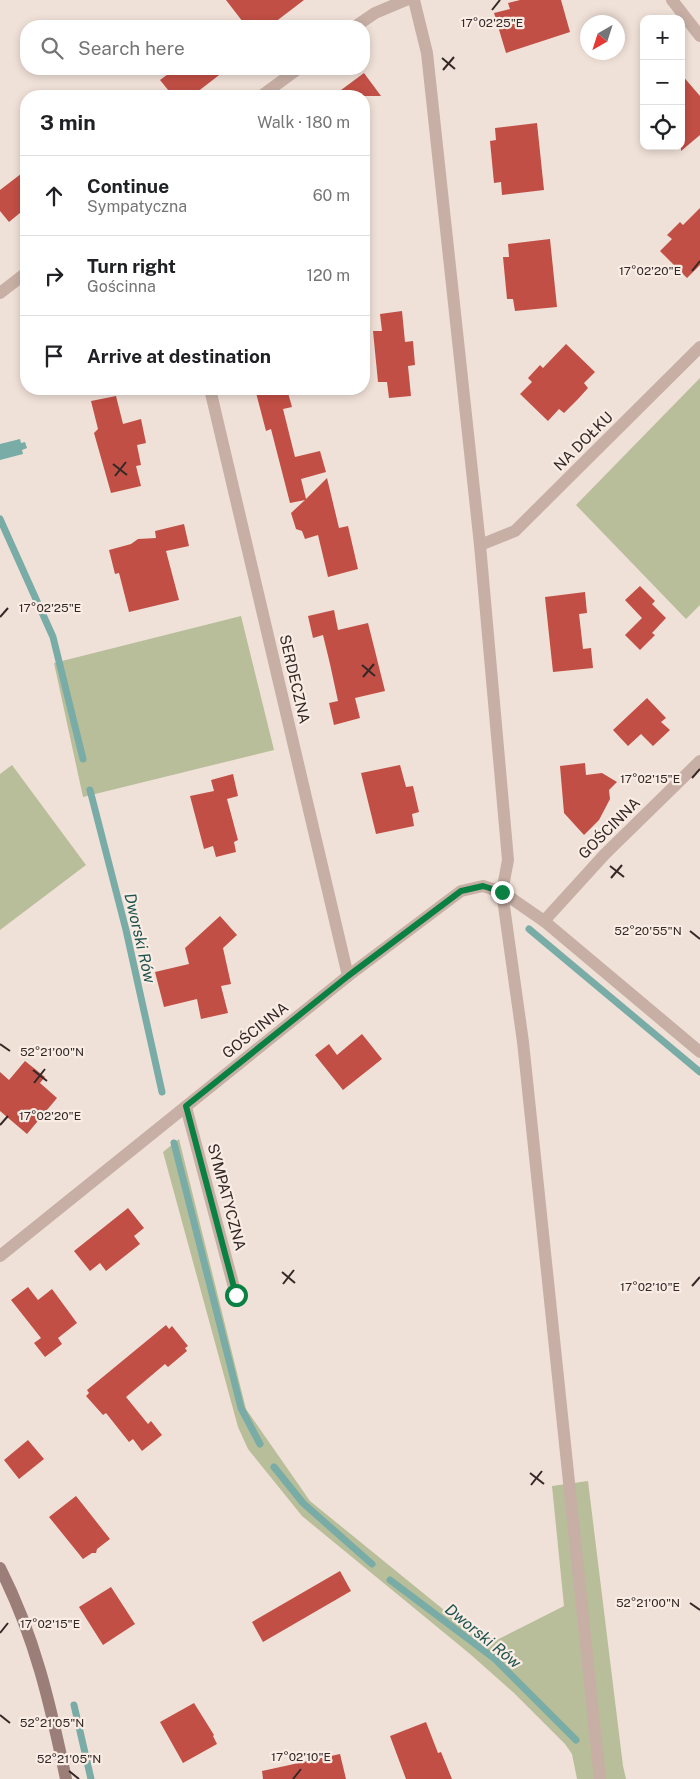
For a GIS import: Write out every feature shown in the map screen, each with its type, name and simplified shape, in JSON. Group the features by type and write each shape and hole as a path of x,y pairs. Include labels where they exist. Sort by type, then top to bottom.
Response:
{"street":[{"path":"365,20 375,13 406,0"},
{"path":"414,0 426,53 480,545 508,860 502,892 524,1052 600,1779"},
{"path":"672,0 700,36"},
{"path":"269,90 290,75"},
{"path":"0,293 20,277"},
{"name":"NA DOŁKU","path":"480,545 515,531 700,347"},
{"name":"SERDECZNA","path":"211,395 348,976"},
{"name":"GOŚCINNA","path":"544,921 605,854 700,761"},
{"name":"GOŚCINNA","path":"0,1256 348,976 461,891 483,886 502,892 544,921 700,1052"},
{"name":"SYMPATYCZNA","path":"186,1106 236,1295"},
{"path":"0,1568 17,1601 36,1652 66,1779"}],"green space":[{"path":"700,378 700,605 686,619 576,505"},
{"path":"241,616 274,750 83,797 54,663"},
{"path":"12,765 86,865 0,930 0,774"},
{"path":"179,1139 246,1409 310,1501 487,1645 564,1606 552,1486 588,1481 626,1779 577,1779 572,1754 565,1744 514,1693 470,1654 302,1516 248,1449 238,1427 163,1152"}],"water":[{"path":"20,439 21,443 25,442 27,448 22,450 23,454 0,460 0,444"}],"building":[{"path":"226,0 304,0 278,20 241,20"},
{"path":"520,0 561,0 570,32 506,53 494,13 510,9 508,3"},
{"path":"167,75 219,75 200,90 168,90 160,80"},
{"path":"361,75 365,75 381,96 370,96 370,90 341,90"},
{"path":"685,79 700,96 700,135 685,148"},
{"path":"537,123 544,190 502,195 501,182 494,183 490,141 496,140 495,128"},
{"path":"20,175 20,213 9,222 0,211 0,190"},
{"path":"700,208 700,265 687,278 660,251 672,239 667,235 680,222 683,225"},
{"path":"550,239 557,307 515,311 513,299 507,299 503,257 509,257 508,244"},
{"path":"402,311 405,342 413,341 415,365 408,366 411,396 389,398 387,382 378,382 373,331 382,331 380,314"},
{"path":"566,344 595,372 584,383 588,388 579,398 564,413 559,409 548,421 520,394 532,382 528,378 540,365 543,368"},
{"path":"257,395 289,395 292,407 283,409 295,457 320,451 326,472 301,479 306,499 327,478 339,528 348,526 358,569 328,577 318,535 305,539 302,531 296,529 291,513 305,500 290,503 271,429 266,431"},
{"path":"116,396 123,424 141,419 146,443 137,445 141,465 136,466 141,486 111,493 94,433 98,429 91,401"},
{"path":"184,524 189,546 166,551 179,600 129,612 119,573 115,574 109,550 131,544 138,539 156,538 155,531"},
{"path":"640,586 655,601 652,604 666,618 652,633 655,635 640,650 625,635 642,618 625,600"},
{"path":"585,592 587,613 579,614 583,649 591,648 593,668 553,672 545,597"},
{"path":"334,610 338,630 368,623 385,691 355,698 360,718 334,725 329,703 338,701 330,664 323,635 313,638 308,616"},
{"path":"647,698 666,718 661,722 670,730 653,746 641,734 628,746 613,730"},
{"path":"585,763 586,775 602,773 617,782 609,790 610,799 599,820 584,835 564,813 560,766"},
{"path":"400,765 406,787 413,786 419,812 412,814 414,826 376,834 361,773"},
{"path":"233,774 238,796 227,799 238,840 234,842 236,852 216,857 213,846 204,849 190,796 214,791 211,780"},
{"path":"220,916 237,935 223,948 231,984 221,986 228,1013 201,1019 197,999 164,1007 155,972 189,964 185,948"},
{"path":"362,1034 382,1059 343,1090 315,1055 329,1044 337,1055"},
{"path":"25,1061 45,1077 40,1083 57,1098 27,1134 0,1111 0,1072 9,1080"},
{"path":"128,1208 144,1228 134,1236 140,1244 106,1271 100,1263 90,1271 74,1251"},
{"path":"28,1287 38,1300 52,1289 77,1323 58,1338 62,1344 45,1357 34,1343 41,1338 11,1300"},
{"path":"166,1325 169,1329 172,1326 188,1346 185,1348 187,1351 168,1367 165,1364 126,1397 148,1424 151,1421 162,1435 142,1451 133,1439 129,1442 106,1413 103,1415 86,1396 89,1393 87,1390"},
{"path":"28,1440 44,1459 19,1479 4,1460"},
{"path":"76,1496 110,1539 97,1549 96,1553 92,1553 83,1559 49,1517"},
{"path":"340,1571 351,1591 263,1642 252,1622"},
{"path":"111,1587 135,1624 103,1645 79,1607"},
{"path":"194,1703 214,1735 217,1744 183,1763 160,1722"},
{"path":"426,1722 438,1753 441,1752 452,1779 406,1779 390,1736"},
{"path":"340,1754 346,1779 263,1779 262,1771"}],"waterway":[{"name":"Dworski Rów","path":"0,519 53,637 83,759"},
{"name":"Dworski Rów","path":"90,790 126,930 162,1092"},
{"path":"529,929 700,1072"},
{"name":"Dworski Rów","path":"174,1143 241,1408 260,1444"},
{"name":"Dworski Rów","path":"274,1467 303,1503 372,1564"},
{"name":"Dworski Rów","path":"390,1580 495,1659 576,1740"},
{"path":"74,1705 91,1779"}],"route":[{"path":"236,1295 186,1106 348,976 461,891 483,886 502,892"}]}
